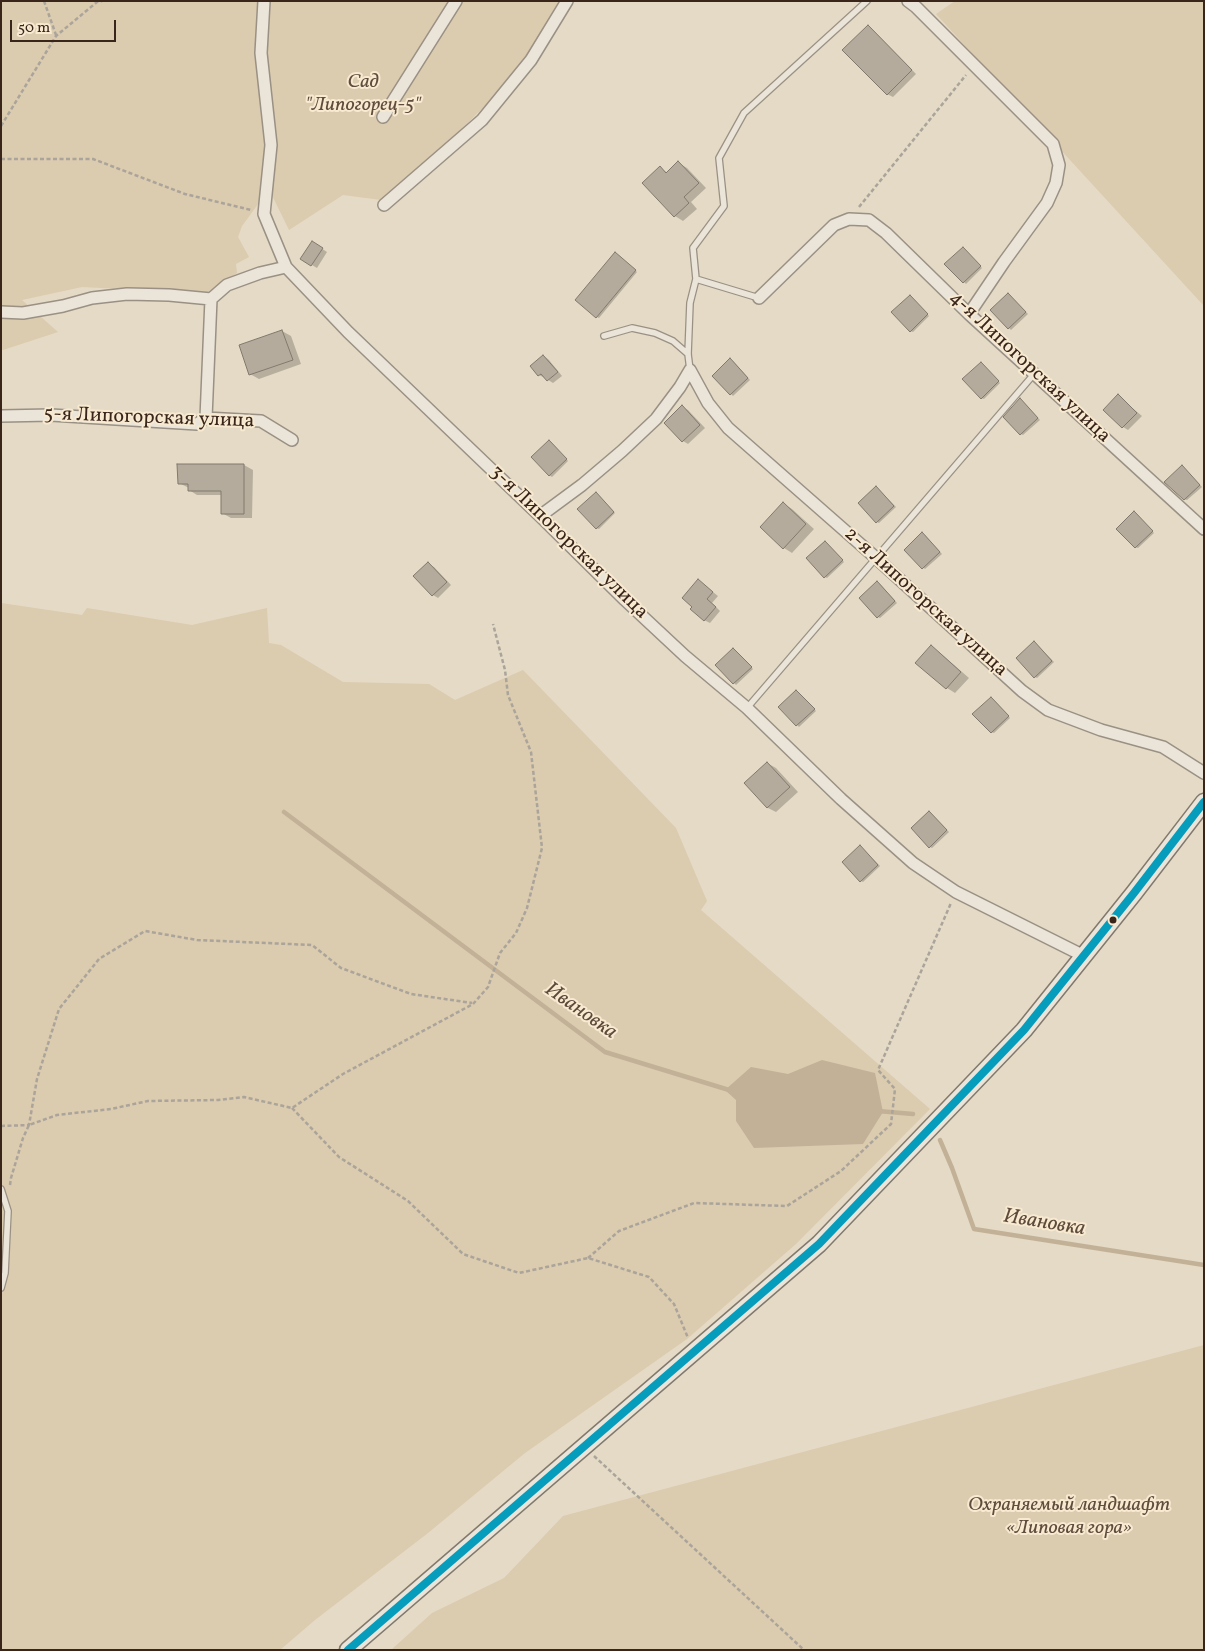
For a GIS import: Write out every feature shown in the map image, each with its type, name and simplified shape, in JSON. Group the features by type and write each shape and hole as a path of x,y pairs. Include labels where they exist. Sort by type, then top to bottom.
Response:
{"street":[{"name":"3-я Липогорская улица","path":"264,1 261,53 271,145 264,214 286,267 348,332 625,600 685,656 747,708 841,799 913,863 956,892 1084,956"},
{"path":"383,117 456,1"},
{"path":"384,205 482,120 531,60 567,1"},
{"path":"908,1 1053,144 1059,165 1056,184 1047,202 969,314"},
{"path":"759,298 819,238 834,225 850,219"},
{"name":"4-я Липогорская улица","path":"850,219 869,220 886,233 969,314 1036,373 1204,529"},
{"path":"206,418 211,299 227,285 260,273 286,267"},
{"path":"1,312 23,313 63,306 92,298 126,294 169,295 211,299"},
{"path":"540,516 582,485 636,438 680,387 690,370"},
{"name":"2-я Липогорская улица","path":"690,370 708,403 728,428 876,558 1022,692 1048,710 1101,730 1163,747 1204,773"},
{"name":"5-я Липогорская улица","path":"1,416 51,415 198,424 206,418 261,421 292,440"},
{"path":"348,1650 820,1244 1024,1030 1204,802"}],"lane":[{"path":"690,370 688,354 690,303 696,279 693,248 724,206 718,158 744,113 867,1"},
{"path":"696,279 759,298"},
{"path":"604,336 632,328 655,333 673,341 688,354"},
{"path":"747,708 1036,373"},
{"path":"1,1189 8,1212 5,1273 1,1288"}],"path":[{"path":"44,1 56,36"},
{"path":"1,126 56,36 97,2 102,1"},
{"path":"850,219 974,66"},
{"path":"1,159 93,159 185,194 264,214"},
{"path":"292,1108 343,1074 473,1004 488,987 500,953 516,933 527,908 542,848 531,752 508,695 505,670 493,624"},
{"path":"1,1126 29,1125 57,1115 111,1109 148,1101 218,1100 244,1097 292,1108 338,1157 408,1201 463,1254 519,1273 588,1258 619,1231 694,1202 787,1206 841,1171 892,1124 895,1089 878,1070 956,892"},
{"path":"10,1186 23,1138 29,1125 37,1080 59,1010 99,959 145,931 197,940 312,945 341,968 411,994 473,1004"},
{"path":"588,1258 649,1277 674,1304 694,1352"},
{"path":"584,1447 804,1650"}],"green space":[{"name":"Сад \"Липогорец-5\"","path":"1,1 571,1 531,60 389,201 343,195 289,230 269,189 242,226 238,237 249,257 236,264 237,273 199,298 142,290 82,287 22,300 58,332 3,350 1,349"},
{"path":"955,1 1204,1 1204,306 936,14"},
{"path":"1,603 82,615 87,608 192,625 267,608 269,643 281,645 343,682 429,684 455,700 523,670 676,828 707,901 701,910 930,1109 796,1244 687,1339 525,1453 428,1533 315,1620 280,1650 1,1650"},
{"name":"Охраняемый ландшафт «Липовая гора»","path":"1204,1345 1204,1650 391,1650 432,1613 504,1578 563,1516"}],"shaded area":[{"path":"822,1060 875,1073 883,1112 863,1144 754,1148 736,1121 736,1100 725,1090 751,1067 788,1074"}],"building":[{"path":"868,25 912,70 887,95 842,50"},
{"path":"678,161 699,183 684,197 689,203 674,217 642,183 660,166 666,173"},
{"path":"312,241 323,248 311,266 300,259"},
{"path":"963,247 981,266 963,283 944,264"},
{"path":"615,252 636,270 596,318 575,300"},
{"path":"1008,293 1026,312 1008,329 990,310"},
{"path":"910,295 928,314 910,332 891,312"},
{"path":"282,330 293,360 249,375 239,345"},
{"path":"543,355 558,372 547,381 541,374 538,376 530,366"},
{"path":"730,358 748,378 730,395 712,376"},
{"path":"981,362 999,381 981,399 962,379"},
{"path":"1118,394 1137,413 1122,428 1103,410"},
{"path":"1020,398 1038,418 1020,435 1003,417"},
{"path":"682,405 700,425 682,442 664,423"},
{"path":"549,440 567,459 549,476 531,457"},
{"path":"177,464 244,464 244,514 221,514 221,491 188,491 188,484 178,484"},
{"path":"1182,465 1200,485 1184,500 1164,482"},
{"path":"876,486 894,506 876,523 858,503"},
{"path":"596,492 614,512 596,529 577,509"},
{"path":"783,502 806,524 783,549 760,527"},
{"path":"1134,511 1153,531 1135,548 1116,529"},
{"path":"922,532 940,552 922,569 904,550"},
{"path":"825,541 843,560 824,578 806,558"},
{"path":"428,562 447,582 432,596 413,576"},
{"path":"698,579 713,592 707,599 716,607 704,621 690,609 692,607 682,598"},
{"path":"877,581 895,601 877,618 859,598"},
{"path":"1034,641 1052,661 1034,678 1016,658"},
{"path":"931,645 961,672 946,689 915,663"},
{"path":"733,648 752,667 733,684 715,665"},
{"path":"796,690 815,709 796,726 778,707"},
{"path":"991,697 1009,716 991,733 972,714"},
{"path":"767,762 790,787 767,808 744,783"},
{"path":"929,811 947,830 929,848 911,828"},
{"path":"860,845 878,865 860,882 842,862"}],"waterway":[{"name":"Ивановка","path":"284,812 605,1052 729,1090"},
{"name":"Ивановка","path":"878,1111 913,1114"},
{"name":"Ивановка","path":"940,1140 974,1229 1204,1265"}],"transit line":[{"path":"348,1650 819,1244 1024,1030 1204,802"}]}
